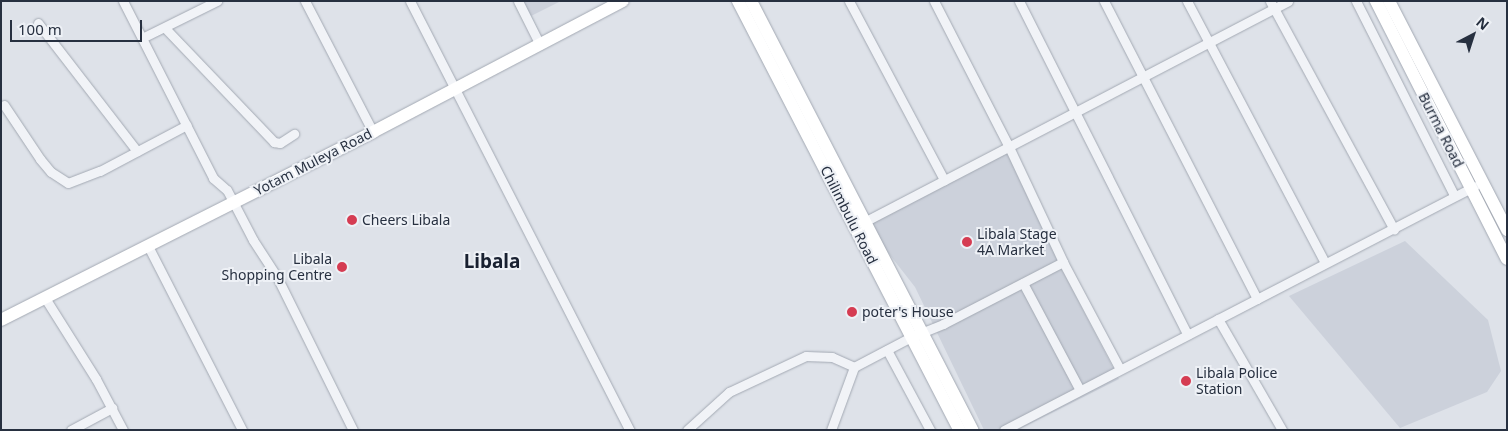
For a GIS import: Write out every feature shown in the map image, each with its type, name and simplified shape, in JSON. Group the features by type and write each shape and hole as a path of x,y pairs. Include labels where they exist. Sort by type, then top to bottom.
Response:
{"main road":[{"name":"Chilimbulu Road","path":"738,1 916,335 972,430"},
{"name":"Chilimbulu Road","path":"751,1 864,222 959,430"},
{"name":"Burma Road","path":"1376,1 1476,185 1507,230"},
{"name":"Burma Road","path":"1389,1 1476,185 1507,259"},
{"name":"Yotam Muleya Road","path":"1,320 455,90 620,2"}],"street":[{"path":"123,1 213,178 224,187 277,277 353,430"},
{"path":"142,38 216,1"},
{"path":"305,1 373,132"},
{"path":"410,1 630,430"},
{"path":"518,1 540,45"},
{"path":"849,1 944,180"},
{"path":"934,1 1009,147 1063,262 1120,369"},
{"path":"1019,1 1188,334"},
{"path":"1104,1 1257,299"},
{"path":"1187,1 1324,263"},
{"path":"864,222 1208,43 1272,5 1288,1"},
{"path":"1356,1 1454,195"},
{"path":"1272,5 1394,230"},
{"path":"38,23 137,151"},
{"path":"165,28 274,142 280,142 294,134"},
{"path":"4,105 40,158 51,172 64,182 80,180 187,125"},
{"path":"1004,430 1324,263 1394,230 1454,195 1476,185"},
{"path":"148,246 242,430"},
{"path":"832,430 854,367 1023,284 1063,262"},
{"path":"1023,284 1080,390"},
{"path":"45,298 112,408 122,430"},
{"path":"1218,319 1282,430"},
{"path":"887,350 930,430"},
{"path":"687,430 729,392 806,356 832,357 854,367"},
{"path":"72,430 112,408"}],"shaded area":[{"path":"523,1 561,1 531,16"},
{"path":"1009,147 1063,262 1059,264 1119,379 1018,430 984,430 915,287 864,222"},
{"path":"1405,241 1488,320 1501,371 1487,392 1400,428 1289,296"}],"place":[{"name":"Cheers Libala","path":"352,220"},
{"name":"Libala Stage 4A Market","path":"967,242"},
{"name":"Libala Shopping Centre","path":"342,267"},
{"name":"poter's House","path":"852,312"},
{"name":"Libala Police Station","path":"1186,381"}],"district":[{"name":"Libala","path":"492,262"}]}
